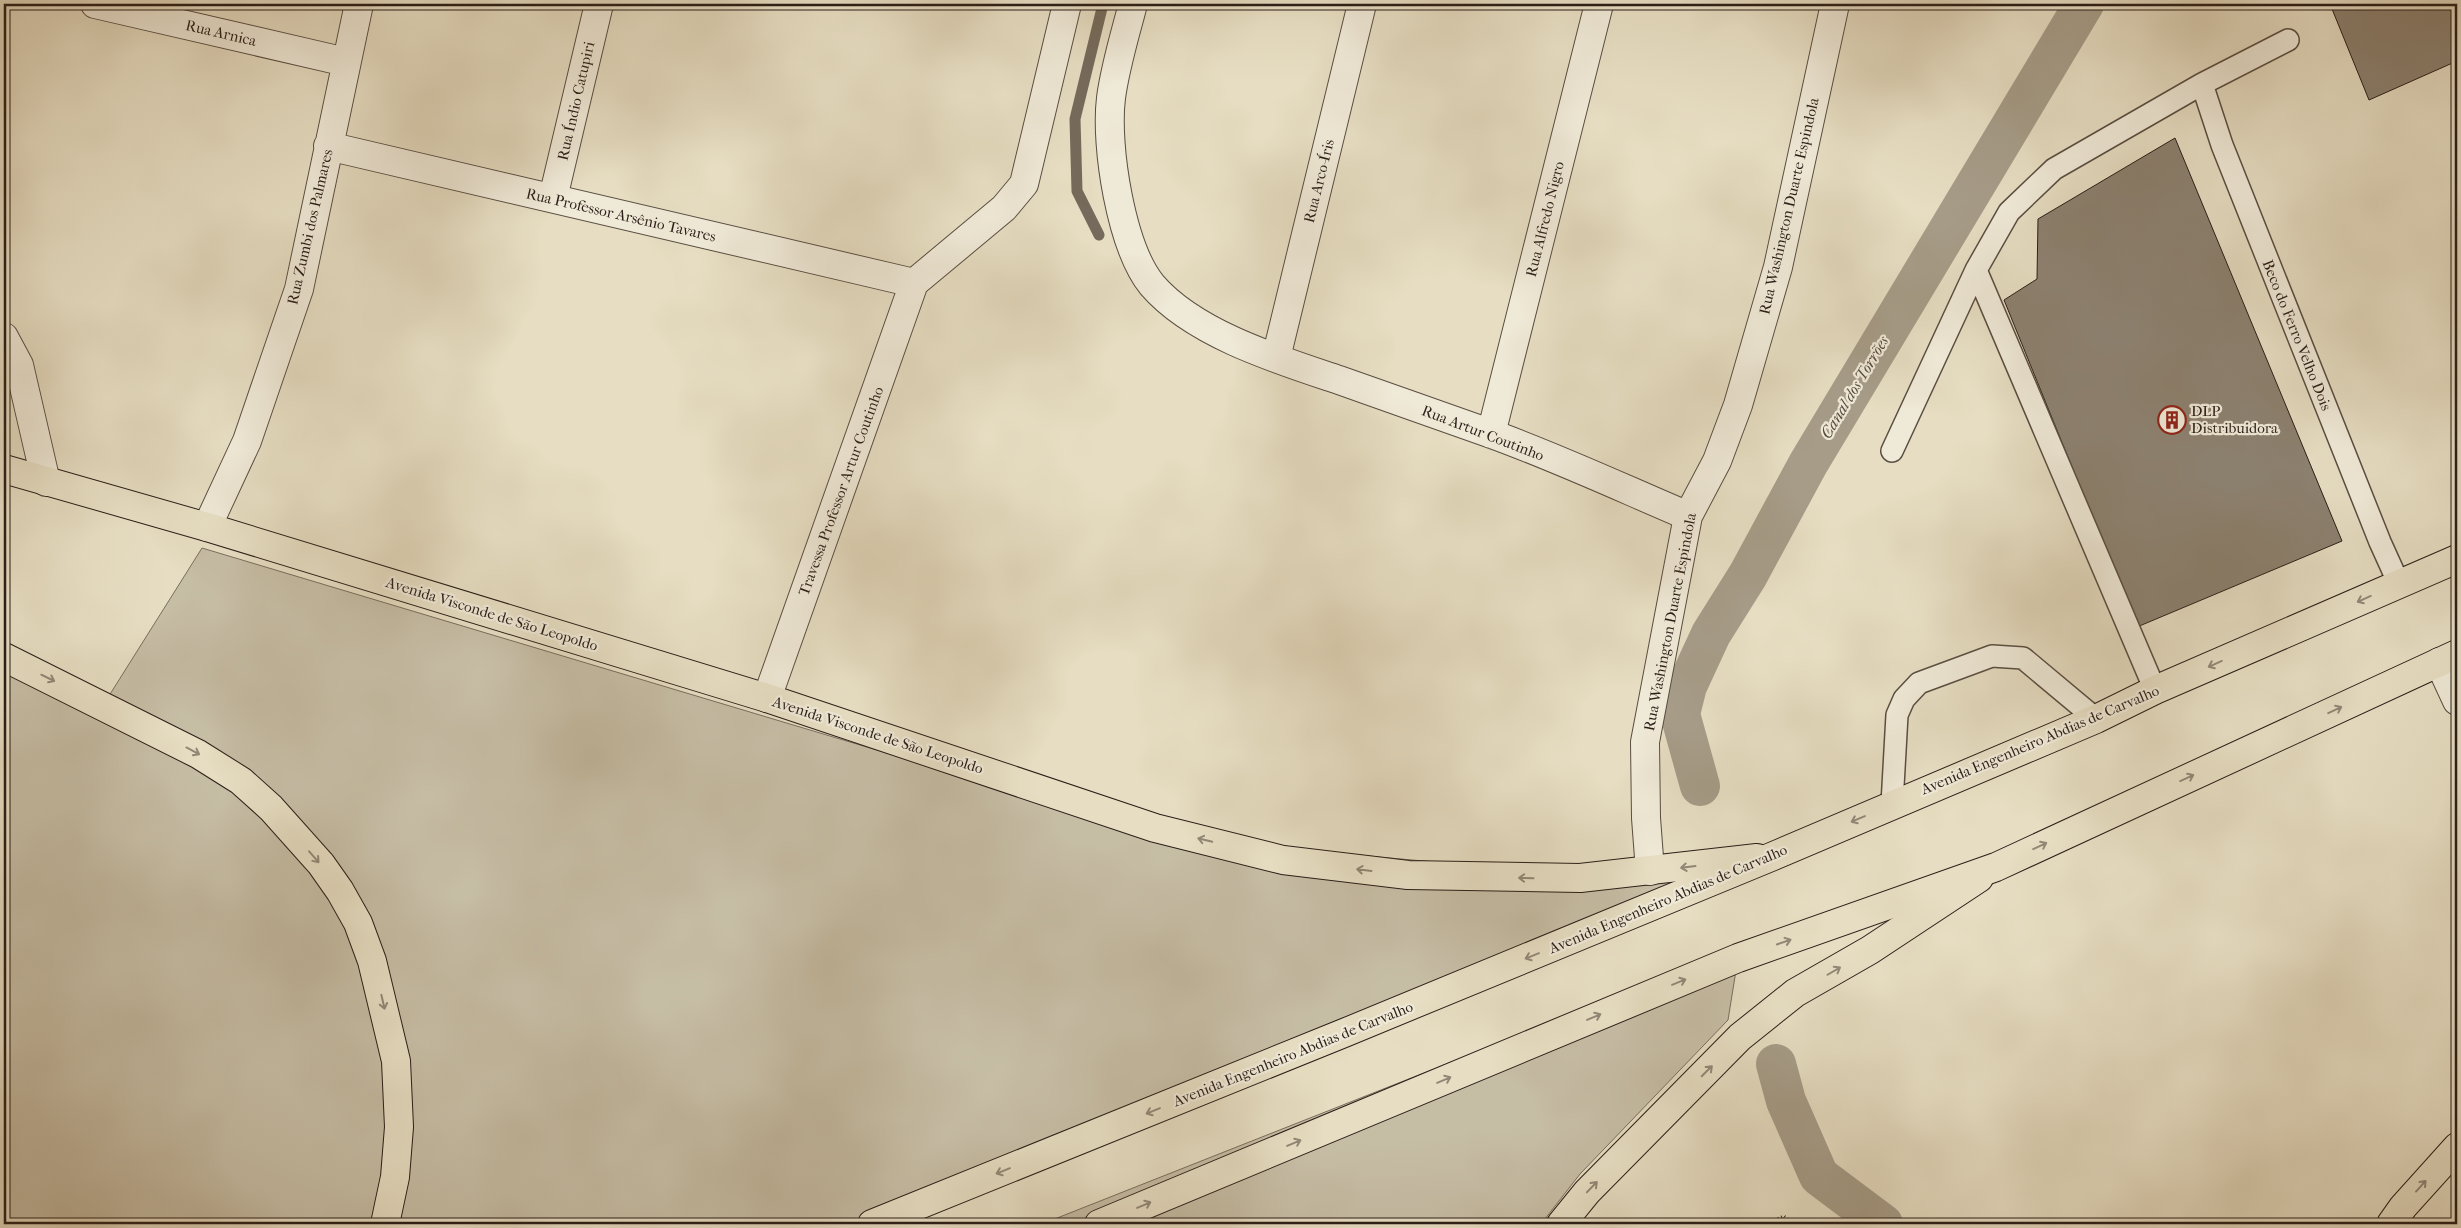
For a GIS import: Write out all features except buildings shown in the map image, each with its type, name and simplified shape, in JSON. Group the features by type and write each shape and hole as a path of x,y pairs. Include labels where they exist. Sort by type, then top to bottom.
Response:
{"main road":[{"name":"Avenida Visconde de São Leopoldo","path":"4,468 46,482 206,527 767,698 1155,828 1283,860 1408,875 1580,878 1771,857"},
{"name":"Avenida Engenheiro Abdias de Carvalho","path":"872,1224 1344,1033 1771,857 2096,719 2155,690 2457,559"},
{"path":"4,657 172,740 241,781 272,808 321,864 340,891 358,923 372,960 396,1061 400,1127 395,1178 385,1224"},
{"path":"1099,1224 1738,958 1996,867 2448,658"},
{"path":"1562,1224 1587,1192 1740,1037 1795,993 1870,950 1996,867"},
{"path":"2391,1224 2403,1207 2457,1147"}],"street":[{"name":"Rua Arnica","path":"95,4 132,8 346,62"},
{"name":"Rua Zumbi dos Palmares","path":"206,527 247,441 299,289 359,4"},
{"name":"Rua Índio Catupiri","path":"553,198 599,4"},
{"path":"914,283 1004,208 1024,184 1066,4"},
{"name":"Rua Artur Coutinho","path":"1133,4 1111,99 1111,141 1115,184 1123,220 1136,253 1152,284 1186,316 1276,358 1491,434 1688,516"},
{"name":"Rua Arco-Íris","path":"1276,358 1362,4"},
{"name":"Rua Alfredo Nigro","path":"1491,434 1599,4"},
{"name":"Rua Washington Duarte Espindola","path":"1650,871 1646,818 1645,742 1688,516 1717,461 1738,405 1778,267 1835,4"},
{"name":"Rua Professor Arsênio Tavares","path":"328,146 914,283"},
{"name":"Travessa Professor Artur Coutinho","path":"767,698 914,283"},
{"path":"4,337 19,365 46,482"},
{"path":"2448,658 2457,701"}],"lane":[{"path":"1892,451 1976,270 2009,212 2054,169 2202,84 2288,40"},
{"name":"Beco do Ferro Velho Dois","path":"2202,84 2222,145 2380,542 2399,584"},
{"path":"1976,270 2155,690"},
{"path":"1892,804 1897,715 1904,699 1919,684 1992,656 2023,658 2096,719"}],"path":[{"path":"1766,1224 1784,1216 1793,1224"}],"shaded area":[{"path":"202,548 1154,833 1378,857 1563,873 1723,868 845,1224 4,1224 4,654 107,699"},
{"path":"1738,958 1728,1020 1580,1174 1541,1224 1042,1224 1664,978"}],"waterway":[{"path":"1099,235 1077,191 1075,119 1103,4"},
{"name":"Canal dos Torrões","path":"1700,786 1680,714 1687,686 1711,634 1748,575 1808,464 2084,4"},
{"name":"Canal dos Torrões","path":"1685,682 1687,686"},
{"path":"1776,1064 1786,1101 1819,1176 1883,1224"}],"place":[{"name":"DLP Distribuidora","path":"2172,420"}]}
